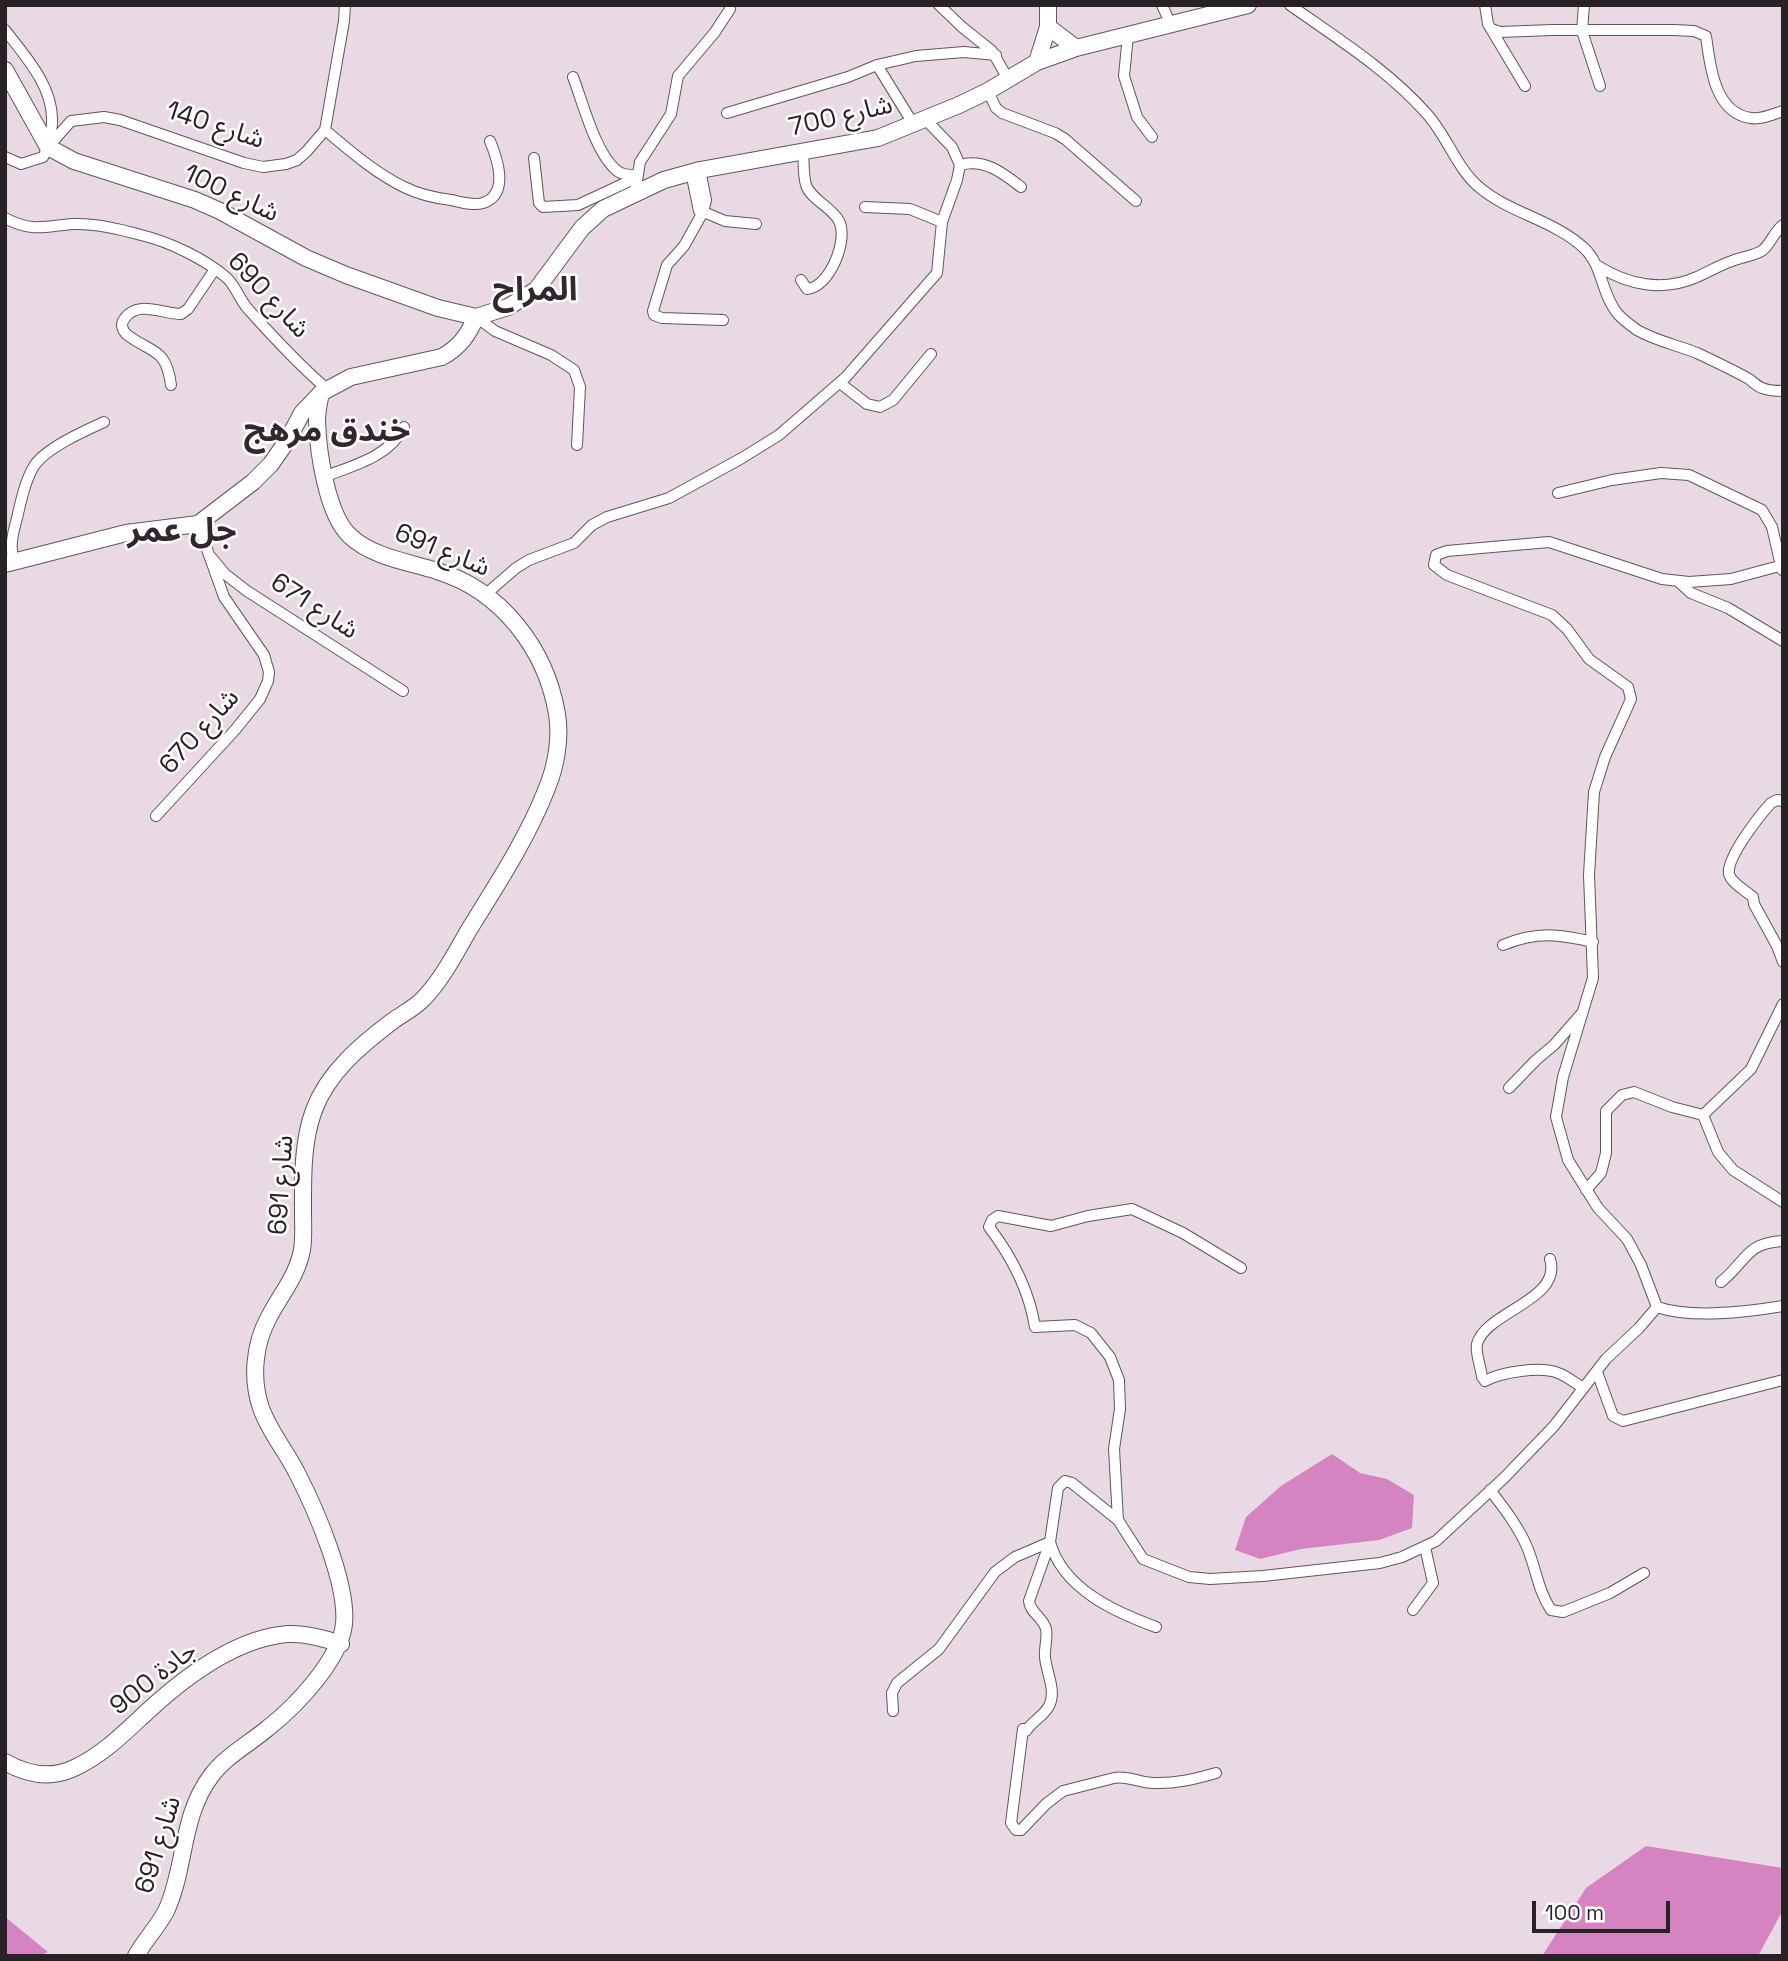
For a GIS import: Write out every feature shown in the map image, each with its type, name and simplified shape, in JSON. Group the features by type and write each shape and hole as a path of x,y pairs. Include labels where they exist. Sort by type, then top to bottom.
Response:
{"main road":[{"path":"1037,62 1048,27 1048,5"},
{"name":"شارع 700","path":"476,317 508,307 536,290 582,228 635,182 664,180 696,171 878,138 988,91 1037,62 1076,48 1248,5"},
{"path":"1048,27 1076,48"},
{"path":"5,70 48,147"},
{"name":"شارع 100","path":"48,147 74,161 208,205 306,258 346,275 438,308 476,317"},
{"path":"9,562 126,533 198,524 253,482 271,464 302,413 324,391 351,377 442,357 467,337 476,317"},
{"name":"شارع 691","path":"136,1956 167,1909 191,1816 209,1778 222,1763 272,1726 299,1699 341,1644 345,1620 342,1591 315,1513 297,1472 262,1411 257,1393 255,1366 263,1329 299,1261 303,1244 302,1183 313,1112 327,1083 360,1048 422,1001 445,970 504,872 548,787 556,758 558,716 550,688 523,633 506,611 468,583 394,558 352,539 336,516 324,477 317,418 324,391"},
{"name":"جادة 900","path":"5,1762 31,1774 70,1770 91,1759 180,1685 235,1649 289,1634 321,1637 341,1644"}],"street":[{"path":"345,5 325,130 404,188 431,197 473,204 489,200 500,178 490,141"},
{"path":"939,5 996,55 1008,79"},
{"path":"1162,5 1171,25"},
{"path":"1290,5 1347,44 1407,93 1441,131 1468,178 1480,189 1576,241 1592,256 1611,304 1618,314 1639,331 1696,353 1760,387 1783,391"},
{"path":"1485,5 1485,18 1525,86"},
{"path":"1584,5 1582,31 1600,86"},
{"path":"534,158 539,203 547,208 578,205 635,182 646,150 668,119 680,71 705,44 730,9"},
{"path":"1491,29 1511,33 1552,30 1674,30 1701,33 1706,36 1715,85 1727,105 1738,114 1753,119 1783,111"},
{"path":"5,30 33,66 48,93 53,121 48,147"},
{"path":"1128,35 1124,76 1137,117 1152,137"},
{"path":"727,113 848,77 877,65 916,56 944,53 996,55"},
{"path":"486,594 516,568 529,560 574,543 592,525 607,517 669,498 779,435 841,383 933,280 937,273 942,222 960,165 952,146 920,122 877,65"},
{"path":"573,77 600,148 616,170 635,182"},
{"path":"988,91 996,108 1002,113 1065,139 1136,201"},
{"name":"شارع 140","path":"5,158 21,164 43,157 48,147 71,121 104,117 139,125 244,163 275,167 297,160 325,130"},
{"path":"801,280 807,289 814,289 825,281 836,257 842,228 837,217 808,189 803,151"},
{"path":"960,165 986,165 1021,187"},
{"path":"696,171 701,213 689,240 667,265 653,311 657,317 662,318 723,320"},
{"path":"865,207 910,209 942,222"},
{"path":"701,213 725,221 756,224"},
{"name":"شارع 690","path":"5,218 35,228 92,225 143,235 176,248 215,269 229,281 246,307 324,391"},
{"path":"1598,267 1638,284 1682,282 1732,260 1761,251 1775,231 1783,225"},
{"path":"171,384 168,364 126,334 122,330 122,323 137,310 181,314 188,309 215,269"},
{"path":"476,317 495,331 558,359 574,370 580,387 577,445"},
{"path":"841,383 867,404 880,407 893,400 931,354"},
{"path":"9,562 13,535 29,477 36,463 78,435 104,422"},
{"path":"324,477 375,457 399,438 404,427"},
{"path":"1558,493 1661,472 1689,475 1762,510 1772,527 1783,573"},
{"name":"شارع 670","path":"156,816 235,730 260,699 268,681 269,672 264,655 224,597 198,524"},
{"path":"1657,1307 1641,1265 1627,1239 1598,1208 1568,1160 1556,1116 1563,1077 1593,978 1589,875 1594,792 1605,757 1631,699 1628,687 1590,659 1567,629 1552,615 1447,575 1434,565 1434,560 1436,555 1447,551 1549,542 1661,579 1678,581 1712,582 1782,565"},
{"name":"شارع 671","path":"207,553 226,574 247,591 403,691"},
{"path":"1678,581 1691,593 1728,608 1783,641"},
{"path":"1783,801 1771,803 1744,838 1729,867 1729,874 1734,881 1753,897 1783,962"},
{"path":"1503,945 1527,936 1549,934 1566,935 1592,942"},
{"path":"1703,1115 1751,1069 1783,1004"},
{"path":"1509,1088 1554,1045 1584,1011"},
{"path":"1586,1190 1601,1172 1606,1153 1606,1111 1622,1095 1634,1091 1672,1107 1703,1115"},
{"path":"1703,1115 1718,1152 1733,1170 1783,1202"},
{"path":"1118,1520 1114,1450 1119,1380 1110,1357 1091,1333 1075,1325 1035,1327 1032,1307 1006,1249 989,1227 992,1220 998,1216 1051,1227 1088,1216 1132,1209 1183,1233 1241,1268"},
{"path":"1721,1282 1755,1247 1762,1243 1783,1241"},
{"path":"1550,1259 1549,1276 1540,1290 1481,1337 1477,1344 1482,1377 1485,1381 1493,1376 1512,1372 1558,1372 1583,1388"},
{"path":"1657,1307 1712,1314 1783,1306"},
{"path":"1216,1773 1185,1782 1166,1783 1150,1783 1119,1776 1080,1786 1063,1791 1021,1830 1013,1827 1012,1815 1023,1729 1026,1731 1036,1718 1045,1712 1051,1700 1052,1690 1045,1656 1045,1626 1029,1601 1050,1542 1059,1488 1065,1482 1072,1483 1118,1520 1143,1559 1189,1577 1210,1580 1249,1578 1380,1563 1402,1557 1436,1541 1490,1490 1554,1426 1606,1359 1657,1307"},
{"path":"1597,1372 1613,1416 1623,1421 1783,1380"},
{"path":"1490,1490 1507,1511 1527,1547 1544,1601 1551,1610 1563,1612 1610,1592 1644,1573"},
{"path":"1050,1542 1054,1557 1060,1565 1089,1593 1121,1613 1156,1627"},
{"path":"893,1712 891,1693 897,1683 939,1649 995,1572 1014,1557 1050,1542"},
{"path":"1413,1610 1433,1583 1425,1547"}],"shaded area":[{"path":"1332,1454 1360,1473 1387,1479 1414,1495 1412,1528 1379,1540 1301,1549 1260,1559 1235,1550 1246,1517 1281,1486"},
{"path":"1646,1846 1783,1868 1783,1910 1758,1956 1542,1956 1586,1888"},
{"path":"5,1917 48,1952 40,1956 5,1956"}],"district":[{"name":"المراح","path":"535,291"},
{"name":"خندق مرهج","path":"327,432"},
{"name":"جل عمر","path":"182,532"}]}
